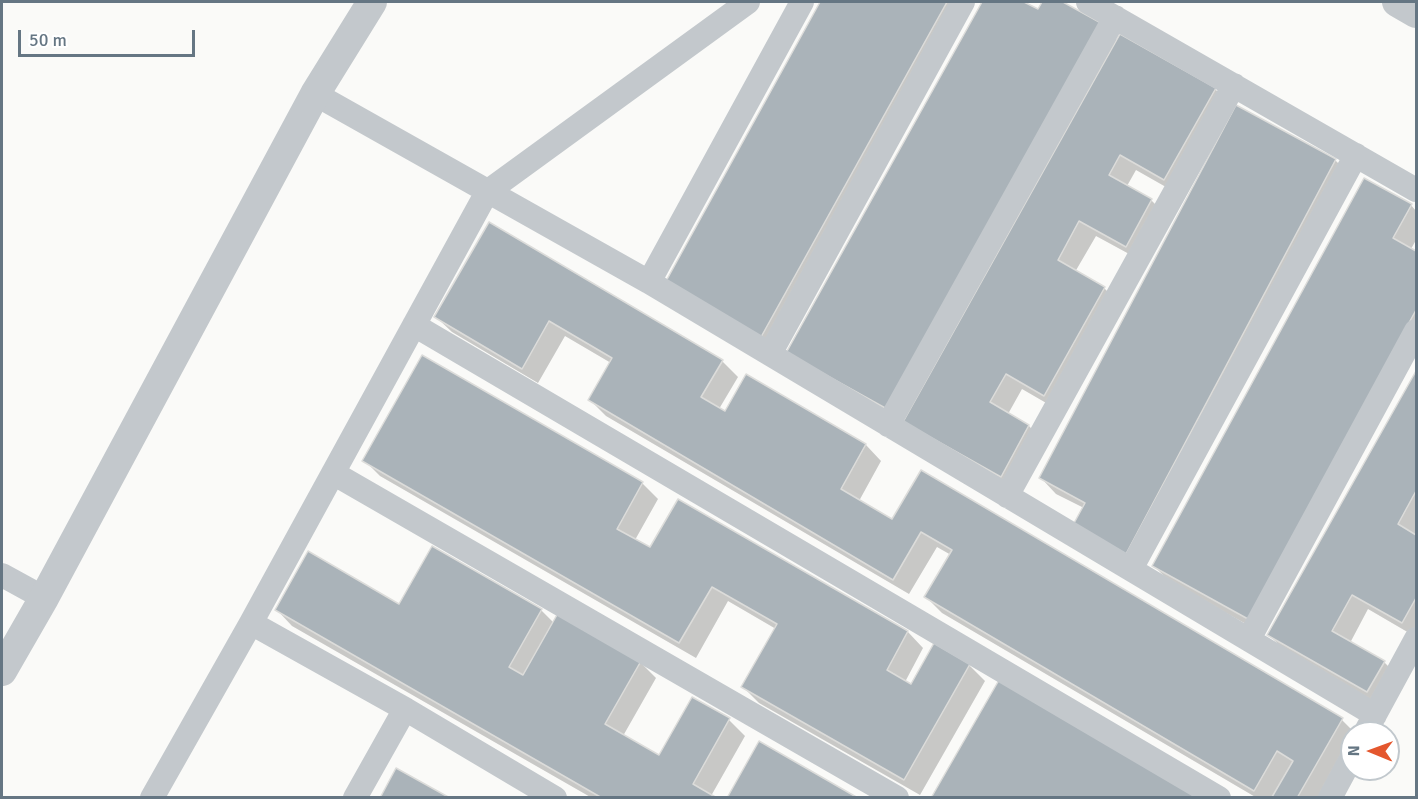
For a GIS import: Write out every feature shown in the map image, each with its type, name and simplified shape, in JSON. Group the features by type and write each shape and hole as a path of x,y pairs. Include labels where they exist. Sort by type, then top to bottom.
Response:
{"street":[{"path":"2,670 44,598 315,94 372,2"},
{"path":"152,798 251,623 487,192 748,2"},
{"path":"649,282 802,2"},
{"path":"770,354 963,2"},
{"path":"1088,2 1416,190"},
{"path":"1397,2 1416,12"},
{"path":"888,425 1114,17"},
{"path":"1007,496 1234,86"},
{"path":"315,94 649,282 1249,639 1366,721"},
{"path":"1131,569 1356,155"},
{"path":"414,325 1219,798"},
{"path":"1249,639 1416,331"},
{"path":"333,473 897,798"},
{"path":"2,575 44,598"},
{"path":"251,623 405,709 548,796"},
{"path":"1372,721 1416,639"},
{"path":"355,798 405,709"},
{"path":"1330,798 1340,779"}],"building":[{"path":"820,2 947,2 761,337 665,283"},
{"path":"982,2 1024,2 1038,9 1042,2 1063,2 1101,23 887,409 786,353"},
{"path":"1120,34 1216,88 1164,180 1120,155 1109,175 1152,199 1126,247 1079,221 1058,260 1105,287 1044,396 1006,374 990,402 1029,425 1001,477 903,422"},
{"path":"1236,105 1336,159 1126,554 1073,525 1085,503 1039,478"},
{"path":"1364,178 1412,204 1393,238 1416,251 1416,310 1248,619 1152,566"},
{"path":"489,222 723,360 701,397 725,411 746,374 866,444 841,489 892,519 921,470 1343,718 1297,798 1272,797 1293,761 1277,751 1254,791 924,597 952,550 921,532 893,580 588,400 612,358 549,321 522,369 434,317"},
{"path":"422,355 643,482 617,529 650,547 678,499 908,631 887,670 911,684 934,643 970,664 904,780 741,687 777,624 712,587 679,643 362,461"},
{"path":"1416,371 1416,491 1398,524 1416,535 1416,598 1402,623 1352,595 1332,631 1385,661 1367,692 1267,635"},
{"path":"432,546 542,609 509,667 523,675 558,613 641,661 605,724 659,755 692,697 730,718 693,784 717,798 602,798 275,610 308,551 399,604"},
{"path":"999,680 1202,798 931,798"},
{"path":"759,741 858,798 727,798"},
{"path":"396,768 450,798 380,798"}]}
